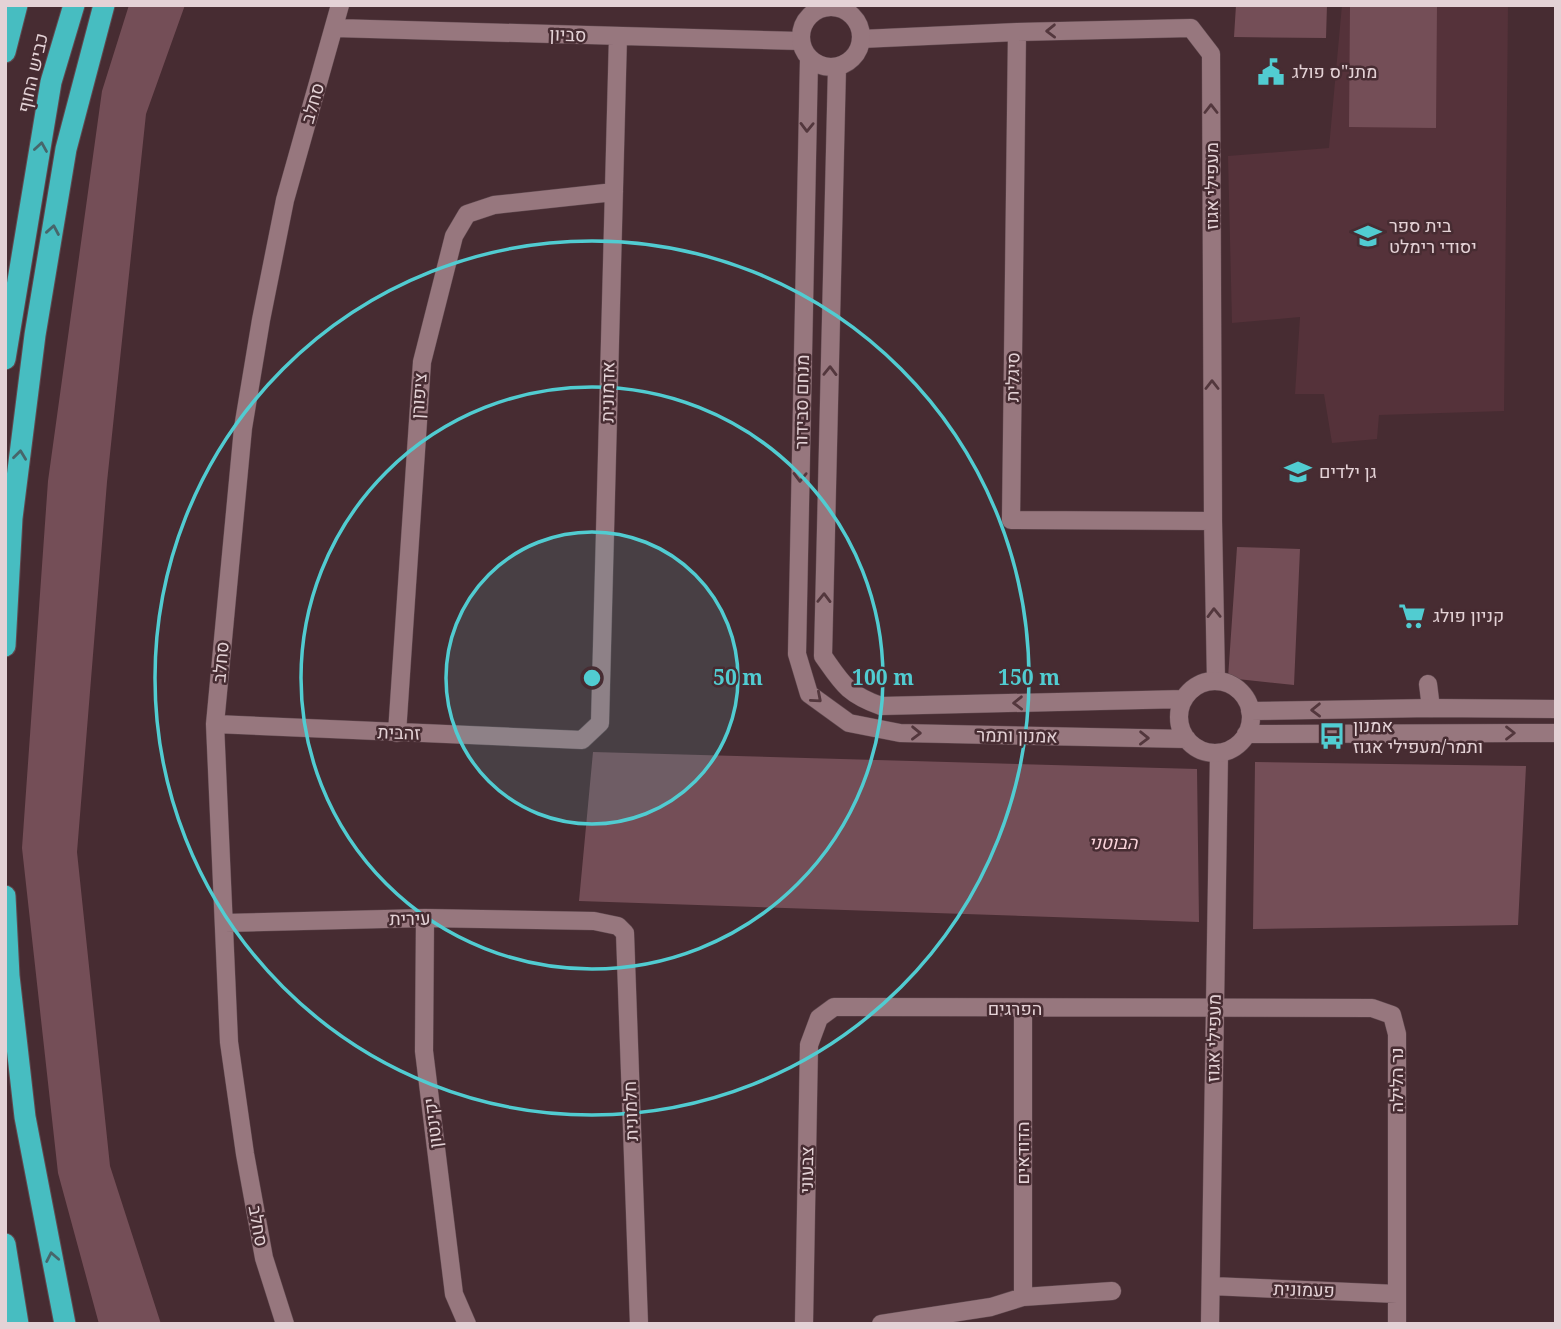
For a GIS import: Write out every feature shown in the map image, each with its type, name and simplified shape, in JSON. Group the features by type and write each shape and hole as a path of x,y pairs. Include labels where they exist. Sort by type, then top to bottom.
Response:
{"highway":[{"name":"כביש החוף","path":"5,52 17,5"},
{"name":"כביש החוף","path":"5,359 51,82 74,5"},
{"path":"5,646 12,518 35,335 66,149 104,5"},
{"path":"5,896 9,976 25,1117 65,1324"},
{"path":"5,1244 18,1324"}],"street":[{"name":"סחלב","path":"285,1324 264,1258 243,1142 229,1042 215,724 243,428 261,320 285,200 340,5"},
{"path":"840,7 856,20 861,39 854,57 837,67 817,65 809,59 800,41 805,21 812,9 840,7"},
{"name":"סביון","path":"335,28 800,41"},
{"name":"מעפילי אגוז","path":"861,39 1191,28 1211,54 1216,681"},
{"name":"סיגלית","path":"1017,32 1011,520 1213,521"},
{"name":"אדמונית","path":"582,740 600,723 618,36"},
{"name":"מנחם סבידור","path":"809,59 797,654 809,694 849,723"},
{"name":"מנחם סבידור","path":"837,67 823,656 845,688 862,699"},
{"name":"ציפורן","path":"397,733 422,362 454,236 467,214 494,205 614,192"},
{"path":"1216,681 1238,689 1246,699 1250,711 1246,734 1231,749 1219,753 1196,747 1187,739 1179,723 1184,699 1192,689 1203,683 1216,681"},
{"path":"1428,684 1431,708"},
{"name":"אמנון ותמר","path":"862,699 881,706 1184,699"},
{"path":"1250,711 1556,709"},
{"name":"אמנון ותמר","path":"849,723 900,733 1187,739"},
{"name":"זהבית","path":"215,724 582,740"},
{"path":"1246,734 1556,733"},
{"name":"מעפילי אגוז","path":"1210,1324 1219,753"},
{"name":"עירית","path":"225,923 425,918 594,921"},
{"name":"יקינטון","path":"425,918 424,1051 454,1294 467,1324"},
{"name":"חלמונית","path":"594,921 618,926 625,933 639,1324"},
{"name":"הפרגים","path":"819,1018 834,1007 1023,1009 1215,1006"},
{"name":"נר הלילה","path":"1215,1006 1372,1008 1392,1015 1397,1034 1397,1324"},
{"name":"הדודאים","path":"1023,1009 1023,1297"},
{"name":"צבעוני","path":"804,1324 809,1045 819,1018"},
{"name":"פעמונית","path":"1211,1286 1397,1294"},
{"path":"881,1324 991,1307 1023,1297 1112,1291"}],"shaded area":[{"name":"בית ספר יסודי רימלט","path":"1342,5 1508,5 1504,411 1379,415 1377,439 1332,443 1324,394 1295,394 1300,317 1232,323 1228,156 1329,148"}],"green space":[{"path":"129,5 185,5 146,114 107,482 77,852 110,1166 161,1324 99,1324 58,1173 22,848 48,481 102,91"},
{"path":"1236,5 1327,5 1326,38 1234,37"},
{"path":"1350,5 1437,5 1436,128 1349,127"},
{"path":"1237,547 1300,549 1294,685 1228,678"},
{"name":"הבוטני","path":"593,752 1197,769 1199,922 579,901"},
{"path":"1255,762 1526,766 1518,925 1253,929"}],"place":[{"name":"מתנ\"ס פולג","path":"1271,72"},
{"name":"בית ספר יסודי רימלט","path":"1368,236"},
{"name":"גן ילדים","path":"1298,472"},
{"name":"קניון פולג","path":"1412,616"},
{"name":"אמנון ותמר/מעפילי אגוז","path":"1332,736"}]}
